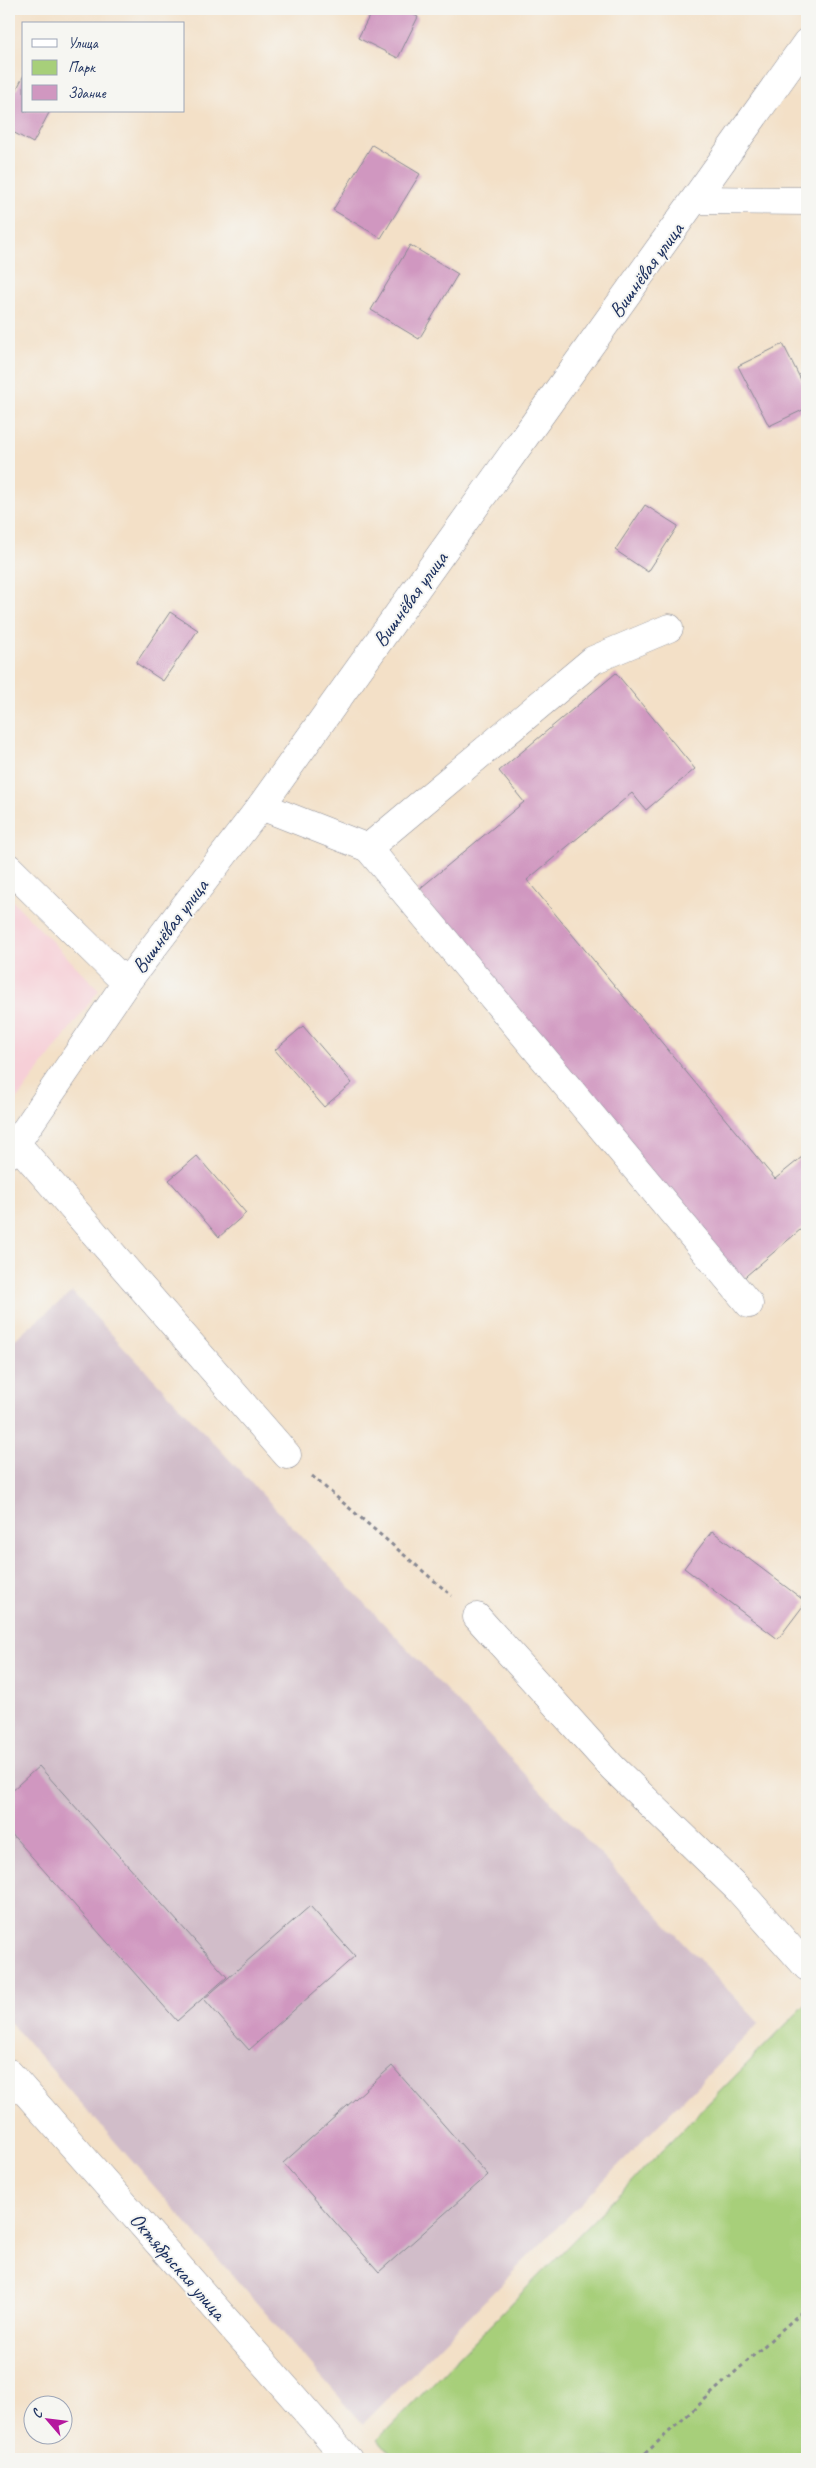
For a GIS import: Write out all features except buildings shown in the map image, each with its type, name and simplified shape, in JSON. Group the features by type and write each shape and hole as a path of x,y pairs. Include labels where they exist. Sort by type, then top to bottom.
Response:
{"street":[{"name":"Вишнёвая улица","path":"12,1148 126,984 261,806 696,200 807,42"},
{"path":"696,200 807,201"},
{"path":"368,848 593,660 669,628"},
{"path":"261,806 368,848 748,1304"},
{"path":"9,868 126,984"},
{"path":"12,1148 287,1455"},
{"path":"477,1617 612,1767 738,1889 807,1967"},
{"name":"Октябрьская улица","path":"9,2073 348,2459"}],"path":[{"path":"287,1455 477,1617"},
{"path":"640,2459 807,2307"}],"shaded area":[{"path":"9,897 99,990 9,1110"},
{"path":"72,1292 759,2023 363,2424 9,2021 9,1344"}],"green space":[{"path":"806,2004 807,2459 395,2459 378,2439"}]}
